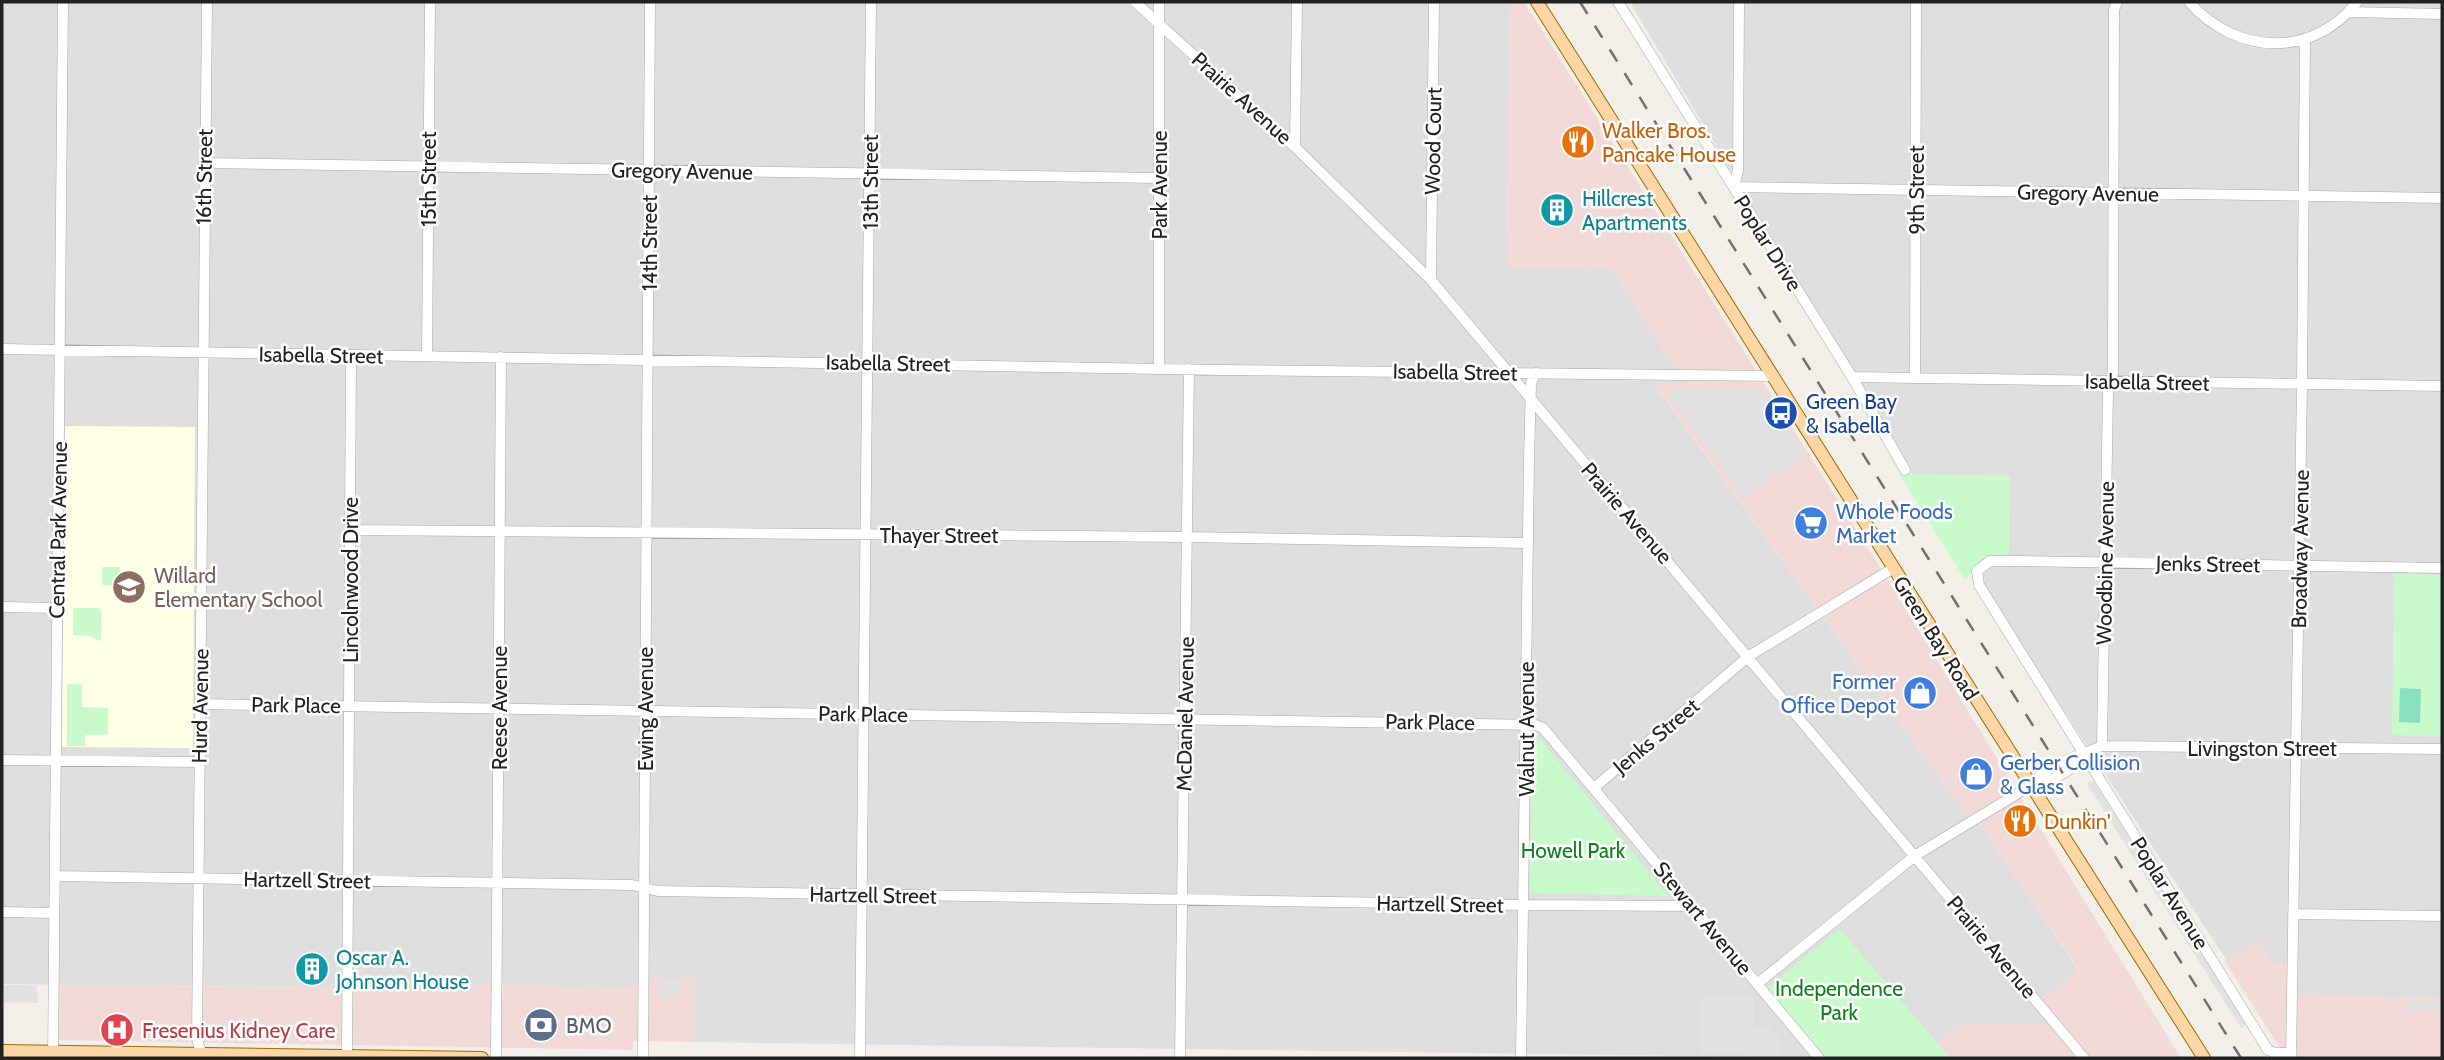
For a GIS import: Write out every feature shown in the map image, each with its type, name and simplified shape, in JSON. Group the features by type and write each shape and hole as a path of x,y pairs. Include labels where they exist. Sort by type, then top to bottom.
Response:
{"main road":[{"name":"Green Bay Road","path":"1537,2 1774,376 1892,569 2204,1058"},
{"path":"2,1051 53,1055 482,1058"}],"street":[{"name":"Central Park Avenue","path":"53,1055 64,2"},
{"name":"16th Street","path":"203,352 206,2"},
{"name":"15th Street","path":"428,356 429,2"},
{"name":"14th Street","path":"648,359 650,2"},
{"name":"13th Street","path":"860,1058 871,2"},
{"name":"Prairie Avenue","path":"1135,2 1295,147 1431,279 2084,1058"},
{"name":"Park Avenue","path":"1159,2 1159,368"},
{"path":"1295,147 1297,2"},
{"name":"Wood Court","path":"1431,279 1434,2"},
{"name":"Poplar Drive","path":"1618,2 1852,377"},
{"path":"1734,187 1738,170 1739,2"},
{"name":"9th Street","path":"1915,378 1916,2"},
{"name":"Woodbine Avenue","path":"2102,746 2108,391 2112,377 2114,10 2117,2"},
{"path":"2189,2 2208,20 2243,39 2263,43 2305,39 2330,27 2357,2"},
{"path":"2349,12 2442,14"},
{"name":"Broadway Avenue","path":"2291,1056 2305,39"},
{"name":"Gregory Avenue","path":"204,163 1159,178"},
{"name":"Gregory Avenue","path":"1734,187 2442,198"},
{"name":"Isabella Street","path":"2,349 1774,376"},
{"name":"Hurd Avenue","path":"203,352 197,878 197,1040 203,1056"},
{"name":"Lincolnwood Drive","path":"347,1057 351,355"},
{"name":"Reese Avenue","path":"496,1058 501,357"},
{"name":"Ewing Avenue","path":"643,1058 648,359"},
{"name":"McDaniel Avenue","path":"1180,1058 1189,369"},
{"name":"Walnut Avenue","path":"1521,1058 1530,400 1531,383 1536,373"},
{"name":"Isabella Street","path":"1852,377 2112,377 2442,386"},
{"path":"1852,377 1905,470"},
{"name":"Thayer Street","path":"350,530 1187,537 1528,543"},
{"name":"Jenks Street","path":"1977,571 1990,561 2442,568"},
{"name":"Jenks Street","path":"1595,787 1749,656 1892,569"},
{"name":"Poplar Avenue","path":"1977,571 1979,585 2268,1050 2291,1056"},
{"path":"2,607 58,608"},
{"name":"Park Place","path":"200,704 1527,723"},
{"name":"Stewart Avenue","path":"1527,723 1543,728 1595,787 1819,1058"},
{"name":"Livingston Street","path":"1757,984 1916,855 2030,786 2039,775 2072,756 2102,746 2442,749"},
{"path":"2,760 199,762"},
{"name":"Hartzell Street","path":"55,876 632,885 658,891 863,895 1692,906"},
{"path":"2,912 54,913"},
{"path":"2293,914 2442,915"}],"shaded area":[{"path":"2,2 1509,2 1507,267 1612,269 1685,384 1655,385 1970,820 1975,817 2079,971 2036,1002 2053,1023 1962,1023 1937,1043 1839,930 1767,988 1827,1058 695,1042 694,977 657,977 632,988 423,985 409,989 3,984 2,1038"},
{"path":"1509,2 1524,2 1876,561 2181,1058 1950,1058 1937,1043 1962,1023 2052,1023 2036,1002 2079,970 1976,818 1970,820 1655,384 1685,384 1612,269 1507,267"},
{"path":"1630,2 2442,2 2442,998 2291,995 2258,941 2227,961 1972,569 1975,562 1988,556 2006,556 2010,476 1913,475"},
{"path":"1673,389 1763,390 1805,456 1742,496 1667,393"},
{"name":"Willard Elementary School","path":"65,426 195,427 193,748 62,747"},
{"path":"2093,780 2247,1024 2241,1028 2087,784"},
{"path":"2258,940 2273,964 2291,963 2291,995 2442,998 2442,1058 2297,1058 2297,1048 2280,1048 2225,962"},
{"path":"657,977 695,977 695,1042 633,1041 633,1050 55,1040 56,985 409,989 423,985 632,988"},
{"path":"658,979 682,979 682,990 674,991 673,998 658,997"},
{"path":"2,985 37,985 38,1003 2,1003"},
{"path":"1701,996 1754,997 1754,1027 1772,1027 1772,1034 1779,1034 1779,1055 1701,1054"},
{"path":"2409,1001 2442,1001 2442,1009 2408,1010"}],"green space":[{"path":"1899,474 2010,476 2007,556 1983,558 1965,580"},
{"path":"102,567 120,567 120,585 102,585"},
{"path":"2394,574 2442,575 2442,736 2392,735"},
{"path":"73,608 101,610 99,641 89,636 73,635"},
{"path":"69,684 82,684 82,707 108,708 108,735 85,735 85,746 67,746"},
{"path":"2400,688 2421,689 2420,723 2399,722"},
{"name":"Howell Park","path":"1532,733 1536,734 1668,896 1530,893"},
{"name":"Independence Park","path":"1840,929 1950,1058 1827,1058 1767,988"}],"railway":[{"path":"1580,2 2241,1058"}],"place":[{"name":"Walker Bros. Pancake House","path":"1578,142"},
{"name":"Hillcrest Apartments","path":"1557,210"},
{"name":"Green Bay & Isabella","path":"1781,413"},
{"name":"Whole Foods Market","path":"1811,523"},
{"name":"Willard Elementary School","path":"129,587"},
{"name":"Former Office Depot","path":"1920,693"},
{"name":"Gerber Collision & Glass","path":"1976,774"},
{"name":"Dunkin'","path":"2020,821"},
{"name":"Oscar A. Johnson House","path":"312,969"},
{"name":"BMO","path":"541,1025"},
{"name":"Fresenius Kidney Care","path":"117,1030"}]}
